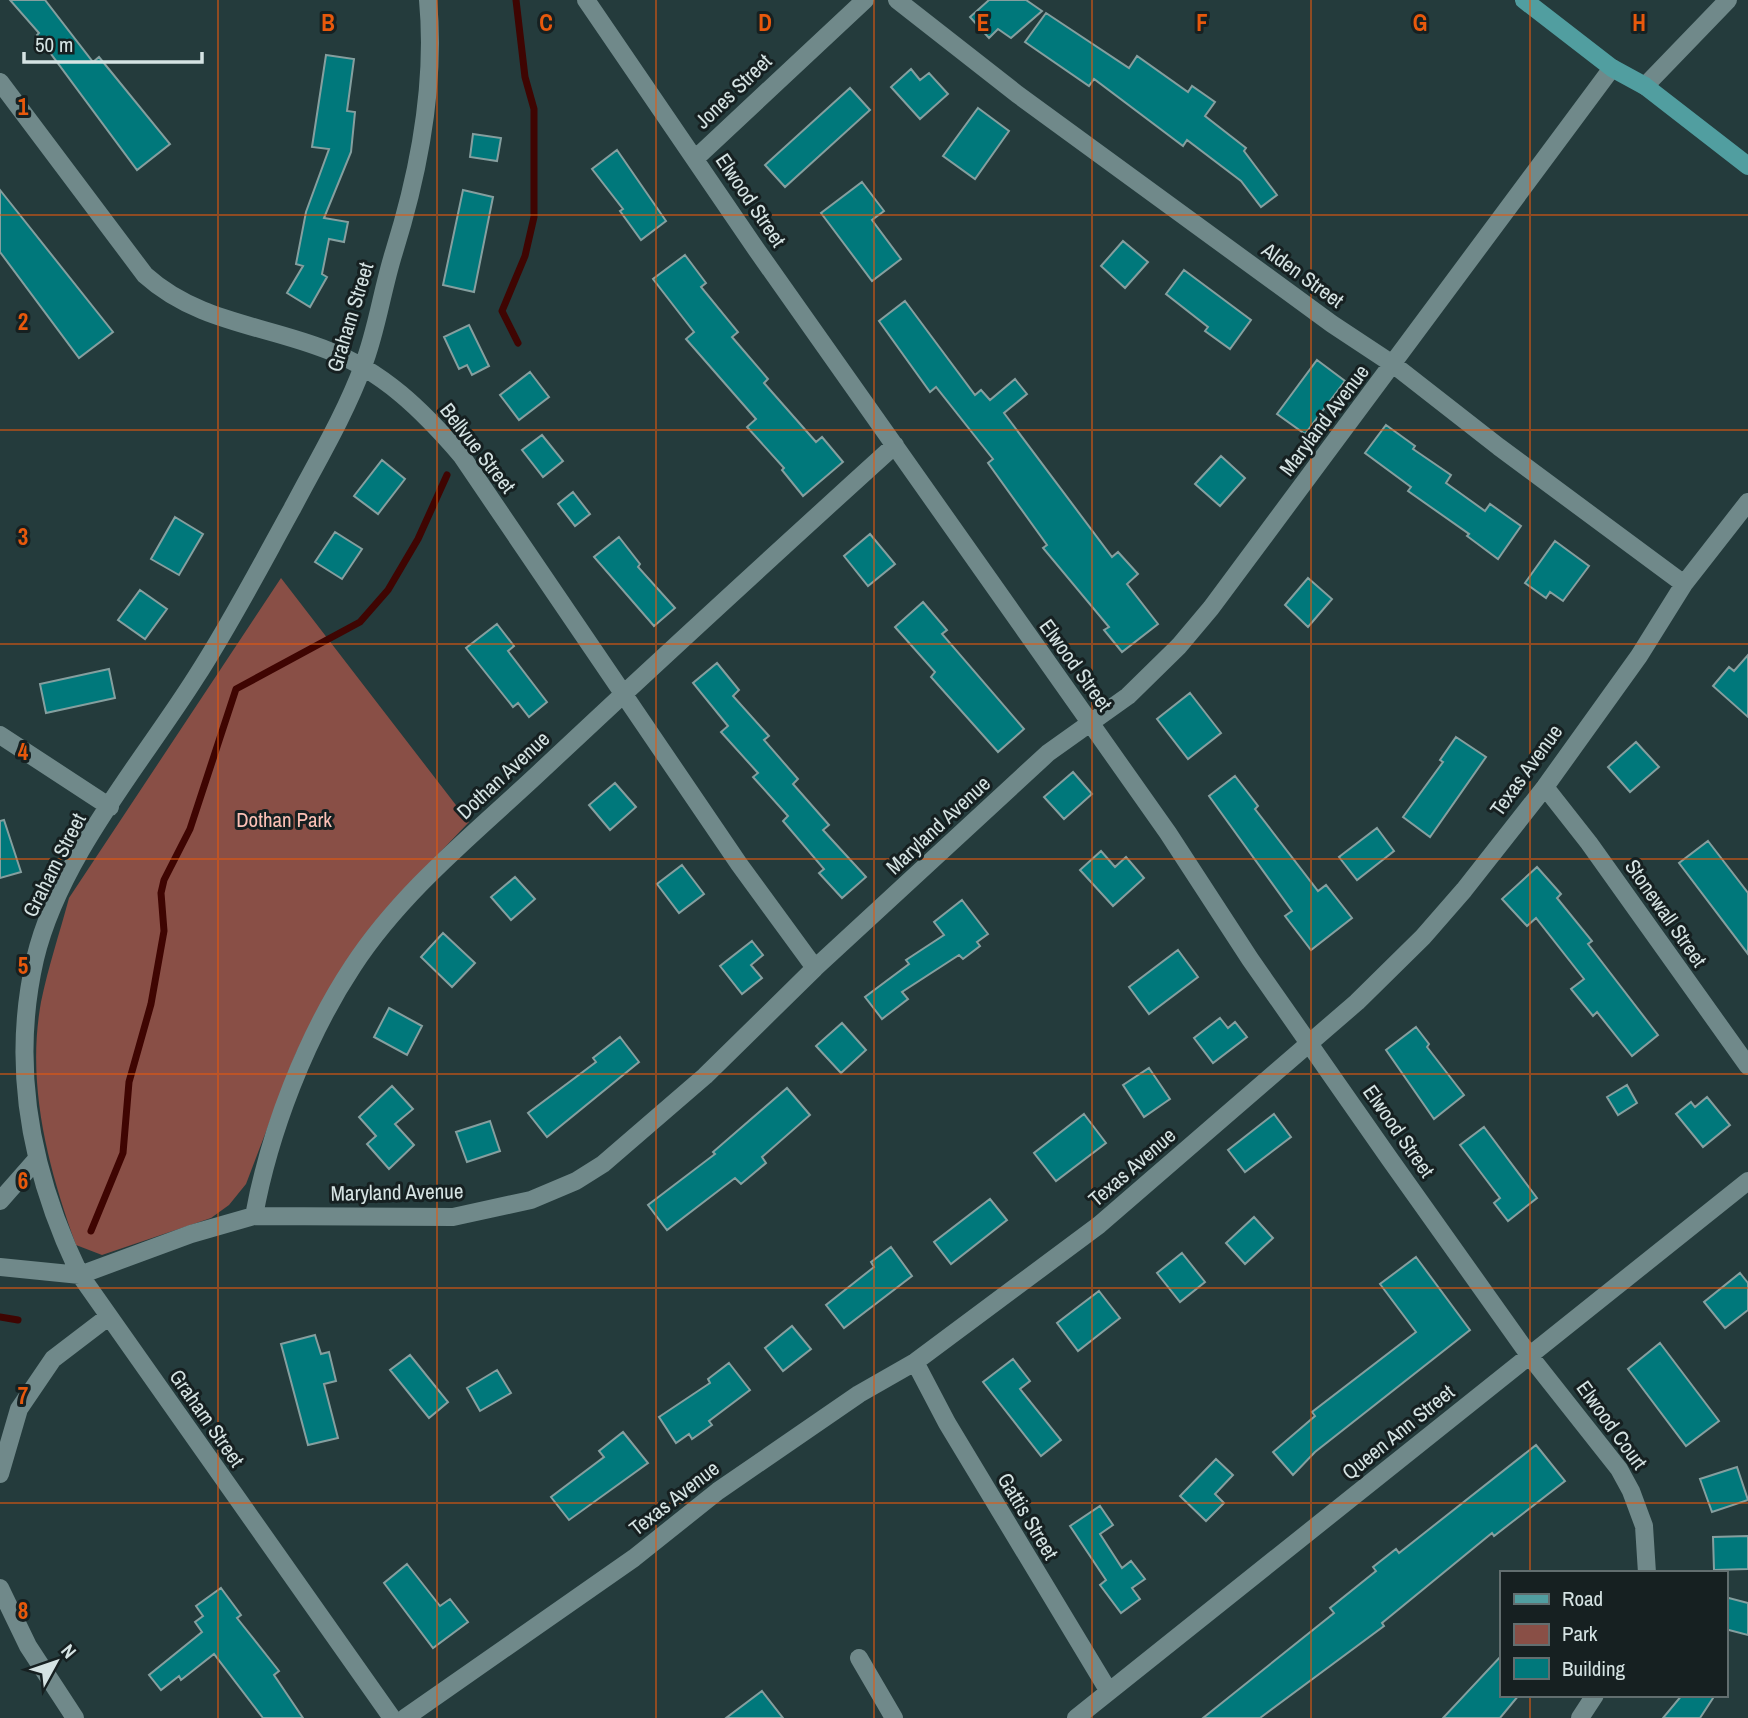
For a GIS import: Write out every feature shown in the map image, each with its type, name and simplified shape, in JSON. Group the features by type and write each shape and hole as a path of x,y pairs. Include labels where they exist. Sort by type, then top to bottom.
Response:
{"main road":[{"path":"1524,0 1612,68 1645,86 1748,166"}],"street":[{"name":"Graham Street","path":"392,1718 107,1317 80,1275 55,1224 36,1160 26,1085 26,1009 36,957 71,871 236,611 312,472 363,366 418,161 431,28 428,0"},
{"name":"Elwood Street","path":"586,0 1529,1355"},
{"name":"Jones Street","path":"695,158 865,0"},
{"name":"Alden Street","path":"897,0 1017,94 1332,324 1394,365 1499,447 1684,584"},
{"path":"1645,86 1728,0"},
{"name":"Maryland Avenue","path":"80,1275 191,1234 254,1216 453,1217 531,1200 576,1181 621,1150 705,1076 815,968 1048,753 1128,696 1179,646 1211,608 1394,365 1612,68"},
{"name":"Bellvue Street","path":"0,82 145,275 167,295 189,307 305,342 363,366 428,417 461,455 623,694 815,968"},
{"name":"Dothan Avenue","path":"254,1216 263,1171 322,1019 353,966 390,916 433,872 623,694 894,445"},
{"name":"Texas Avenue","path":"405,1718 634,1558 718,1491 859,1394 915,1362 1099,1225 1357,1002 1423,937 1545,787 1639,656 1684,584 1748,502"},
{"path":"0,734 110,807"},
{"name":"Stonewall Street","path":"1545,787 1589,843 1748,1066"},
{"path":"0,1201 36,1160"},
{"name":"Queen Ann Street","path":"1076,1718 1748,1181"},
{"path":"0,1267 80,1275"},
{"path":"0,1474 19,1409 53,1359 107,1317"},
{"name":"Elwood Court","path":"1529,1355 1619,1469 1631,1491 1644,1526 1647,1571"},
{"name":"Gattis Street","path":"915,1362 954,1435 1108,1690"},
{"path":"0,1588 28,1646 75,1718"},
{"path":"859,1658 894,1718"},
{"path":"1580,1718 1594,1697"}],"green space":[{"name":"Dothan Park","path":"281,578 469,822 406,888 321,1004 296,1053 246,1184 229,1205 211,1218 102,1255 76,1245 57,1186 42,1125 36,1064 37,1033 47,976 69,898"}],"building":[{"path":"10,0 45,0 93,62 99,57 170,144 137,170 37,35 39,33"},
{"path":"989,0 1026,0 1042,11 1011,38 998,29 989,38 970,17"},
{"path":"1046,13 1129,68 1137,56 1188,92 1192,86 1215,102 1205,116 1246,148 1244,151 1277,195 1261,207 1241,181 1187,140 1183,146 1094,79 1089,86 1025,42"},
{"path":"326,55 354,59 347,111 355,112 351,152 324,218 348,222 344,242 329,239 322,274 327,277 310,307 287,293 303,266 296,264 306,212 329,149 312,147"},
{"path":"911,69 920,80 929,73 948,94 920,119 891,87"},
{"path":"850,88 870,110 785,187 765,165"},
{"path":"978,108 1009,131 975,179 943,156"},
{"path":"473,134 501,138 497,161 470,157"},
{"path":"617,150 666,221 641,240 620,211 623,209 592,169"},
{"path":"862,182 884,211 872,220 901,259 872,281 821,213"},
{"path":"0,190 113,332 79,358 0,252"},
{"path":"463,190 493,197 474,292 443,285"},
{"path":"1123,241 1148,262 1125,288 1101,266"},
{"path":"685,255 706,283 701,287 738,332 732,337 768,379 764,383 816,442 822,437 843,462 803,496 782,470 784,468 747,427 756,419 686,339 694,332 653,279"},
{"path":"1184,270 1251,320 1230,349 1205,331 1208,327 1166,294"},
{"path":"905,301 975,395 981,390 990,400 1015,379 1027,394 1004,413 1112,557 1118,552 1138,574 1127,584 1158,624 1122,652 1104,630 1109,627 1043,548 1047,545 988,463 993,459 936,387 930,392 879,321"},
{"path":"469,325 489,366 472,375 467,365 459,369 444,337"},
{"path":"1317,360 1345,381 1305,434 1277,414"},
{"path":"530,372 549,397 519,420 500,395"},
{"path":"1386,425 1415,446 1413,449 1451,475 1446,483 1485,511 1490,504 1521,526 1498,559 1467,536 1469,534 1408,491 1411,487 1365,453"},
{"path":"542,435 563,461 543,477 522,450"},
{"path":"1221,456 1245,478 1220,506 1195,484"},
{"path":"382,460 405,479 378,514 354,496"},
{"path":"573,492 590,514 575,526 558,504"},
{"path":"175,517 203,534 179,575 151,559"},
{"path":"335,532 362,549 342,579 315,562"},
{"path":"870,534 895,564 868,586 844,556"},
{"path":"619,537 640,564 638,567 675,608 654,626 594,557"},
{"path":"1555,541 1589,566 1563,601 1550,592 1546,598 1525,583"},
{"path":"1308,578 1332,599 1308,627 1285,605"},
{"path":"140,590 167,609 145,639 118,620"},
{"path":"923,602 947,630 942,634 1024,729 998,752 931,677 935,672 895,627"},
{"path":"497,624 514,646 508,651 547,702 529,717 518,703 513,707 466,648"},
{"path":"1748,655 1748,717 1713,686 1729,667 1734,671"},
{"path":"717,663 739,690 733,696 769,736 764,740 798,779 793,784 829,825 823,830 866,877 842,898 819,873 824,869 783,821 788,816 753,777 758,773 721,732 728,726 693,683"},
{"path":"109,669 115,698 46,713 40,684"},
{"path":"1190,693 1221,733 1188,759 1157,719"},
{"path":"1456,737 1486,757 1430,837 1403,817 1443,762 1440,760"},
{"path":"1636,742 1659,767 1630,792 1608,767"},
{"path":"1073,772 1092,794 1064,819 1044,797"},
{"path":"1235,776 1258,806 1255,809 1318,891 1326,885 1352,918 1311,950 1285,916 1292,911 1209,796"},
{"path":"615,783 636,807 610,830 589,805"},
{"path":"4,820 21,872 0,878 0,821"},
{"path":"1377,828 1394,851 1357,880 1339,857"},
{"path":"1708,841 1748,893 1748,954 1679,863"},
{"path":"1101,851 1115,867 1126,857 1144,878 1113,906 1080,870"},
{"path":"682,865 704,894 679,913 657,884"},
{"path":"1537,867 1561,894 1557,898 1592,941 1588,944 1658,1035 1632,1056 1597,1012 1593,1016 1571,989 1584,979 1536,918 1527,926 1502,899"},
{"path":"515,877 535,899 511,920 491,897"},
{"path":"962,900 988,934 977,942 980,946 963,959 959,955 902,992 908,999 882,1019 865,997 909,964 906,960 944,935 934,922"},
{"path":"443,933 475,963 452,987 421,957"},
{"path":"752,941 763,955 751,965 762,978 742,994 720,966"},
{"path":"1178,950 1198,977 1149,1014 1129,987"},
{"path":"389,1008 422,1026 407,1055 374,1037"},
{"path":"1220,1018 1228,1028 1235,1022 1247,1037 1213,1063 1194,1038"},
{"path":"842,1023 866,1050 841,1073 816,1046"},
{"path":"1416,1027 1429,1044 1427,1047 1464,1095 1434,1119 1386,1050"},
{"path":"620,1037 639,1062 547,1137 528,1113 596,1062 593,1058"},
{"path":"1149,1068 1170,1099 1144,1117 1123,1085"},
{"path":"1627,1085 1637,1103 1618,1115 1607,1097"},
{"path":"392,1086 413,1109 395,1124 414,1145 389,1169 367,1144 376,1136 359,1117"},
{"path":"787,1088 810,1115 762,1157 766,1163 741,1184 735,1178 667,1230 648,1205 715,1154 713,1152"},
{"path":"1707,1097 1730,1125 1703,1147 1676,1114 1691,1102 1695,1107"},
{"path":"1084,1114 1106,1143 1056,1181 1034,1153"},
{"path":"1274,1114 1291,1137 1245,1172 1228,1150"},
{"path":"490,1121 500,1151 467,1162 456,1132"},
{"path":"1484,1127 1537,1198 1508,1221 1494,1203 1500,1198 1460,1145"},
{"path":"990,1199 1007,1220 951,1264 934,1242"},
{"path":"1254,1217 1273,1238 1245,1264 1226,1243"},
{"path":"891,1247 912,1276 844,1328 826,1305 874,1267 871,1262"},
{"path":"1182,1253 1205,1282 1180,1302 1157,1273"},
{"path":"1416,1257 1470,1330 1315,1452 1293,1475 1273,1452 1315,1416 1312,1412 1416,1332 1380,1284"},
{"path":"1740,1273 1748,1283 1748,1310 1725,1328 1704,1302"},
{"path":"1099,1291 1120,1318 1078,1351 1057,1323"},
{"path":"792,1326 811,1349 783,1371 765,1348"},
{"path":"315,1335 321,1354 329,1352 336,1381 324,1384 338,1438 308,1445 281,1344"},
{"path":"1660,1343 1719,1421 1686,1446 1628,1369"},
{"path":"410,1355 448,1402 429,1418 390,1370"},
{"path":"1013,1359 1030,1381 1020,1389 1061,1440 1041,1456 983,1382"},
{"path":"729,1363 750,1390 709,1421 712,1425 692,1439 689,1434 676,1443 659,1417 710,1383 708,1379"},
{"path":"497,1370 511,1393 480,1411 467,1388"},
{"path":"623,1432 648,1463 569,1520 551,1497 604,1457 599,1451"},
{"path":"1536,1445 1565,1481 1494,1536 1492,1533 1382,1623 1384,1626 1260,1718 1203,1718 1334,1613 1330,1608 1376,1571 1373,1567 1396,1549 1399,1553"},
{"path":"1216,1459 1233,1475 1215,1494 1224,1503 1206,1521 1180,1496"},
{"path":"1737,1467 1748,1500 1712,1512 1700,1479"},
{"path":"1100,1506 1113,1525 1100,1534 1122,1568 1131,1561 1145,1579 1132,1588 1140,1599 1121,1613 1100,1585 1106,1580 1070,1526"},
{"path":"1748,1536 1748,1569 1714,1570 1713,1537"},
{"path":"407,1564 440,1606 450,1599 468,1622 433,1648 384,1583"},
{"path":"221,1588 241,1615 237,1618 279,1671 274,1675 303,1718 263,1718 214,1654 181,1680 179,1676 161,1690 149,1675 202,1632 195,1622 203,1616 196,1606"},
{"path":"1727,1598 1748,1603 1748,1635 1727,1630"},
{"path":"1500,1657 1500,1697 1517,1697 1500,1718 1443,1718"},
{"path":"762,1691 783,1718 726,1718"},
{"path":"1680,1697 1714,1697 1700,1718 1663,1718"}],"waterway":[{"path":"516,0 525,77 534,109 534,217 525,256 502,311 518,343"},
{"path":"91,1231 123,1153 129,1082 151,1004 164,931 161,893 164,880 190,829 236,689 360,622 388,590 418,539 447,475"},
{"path":"0,1317 18,1320"}]}
